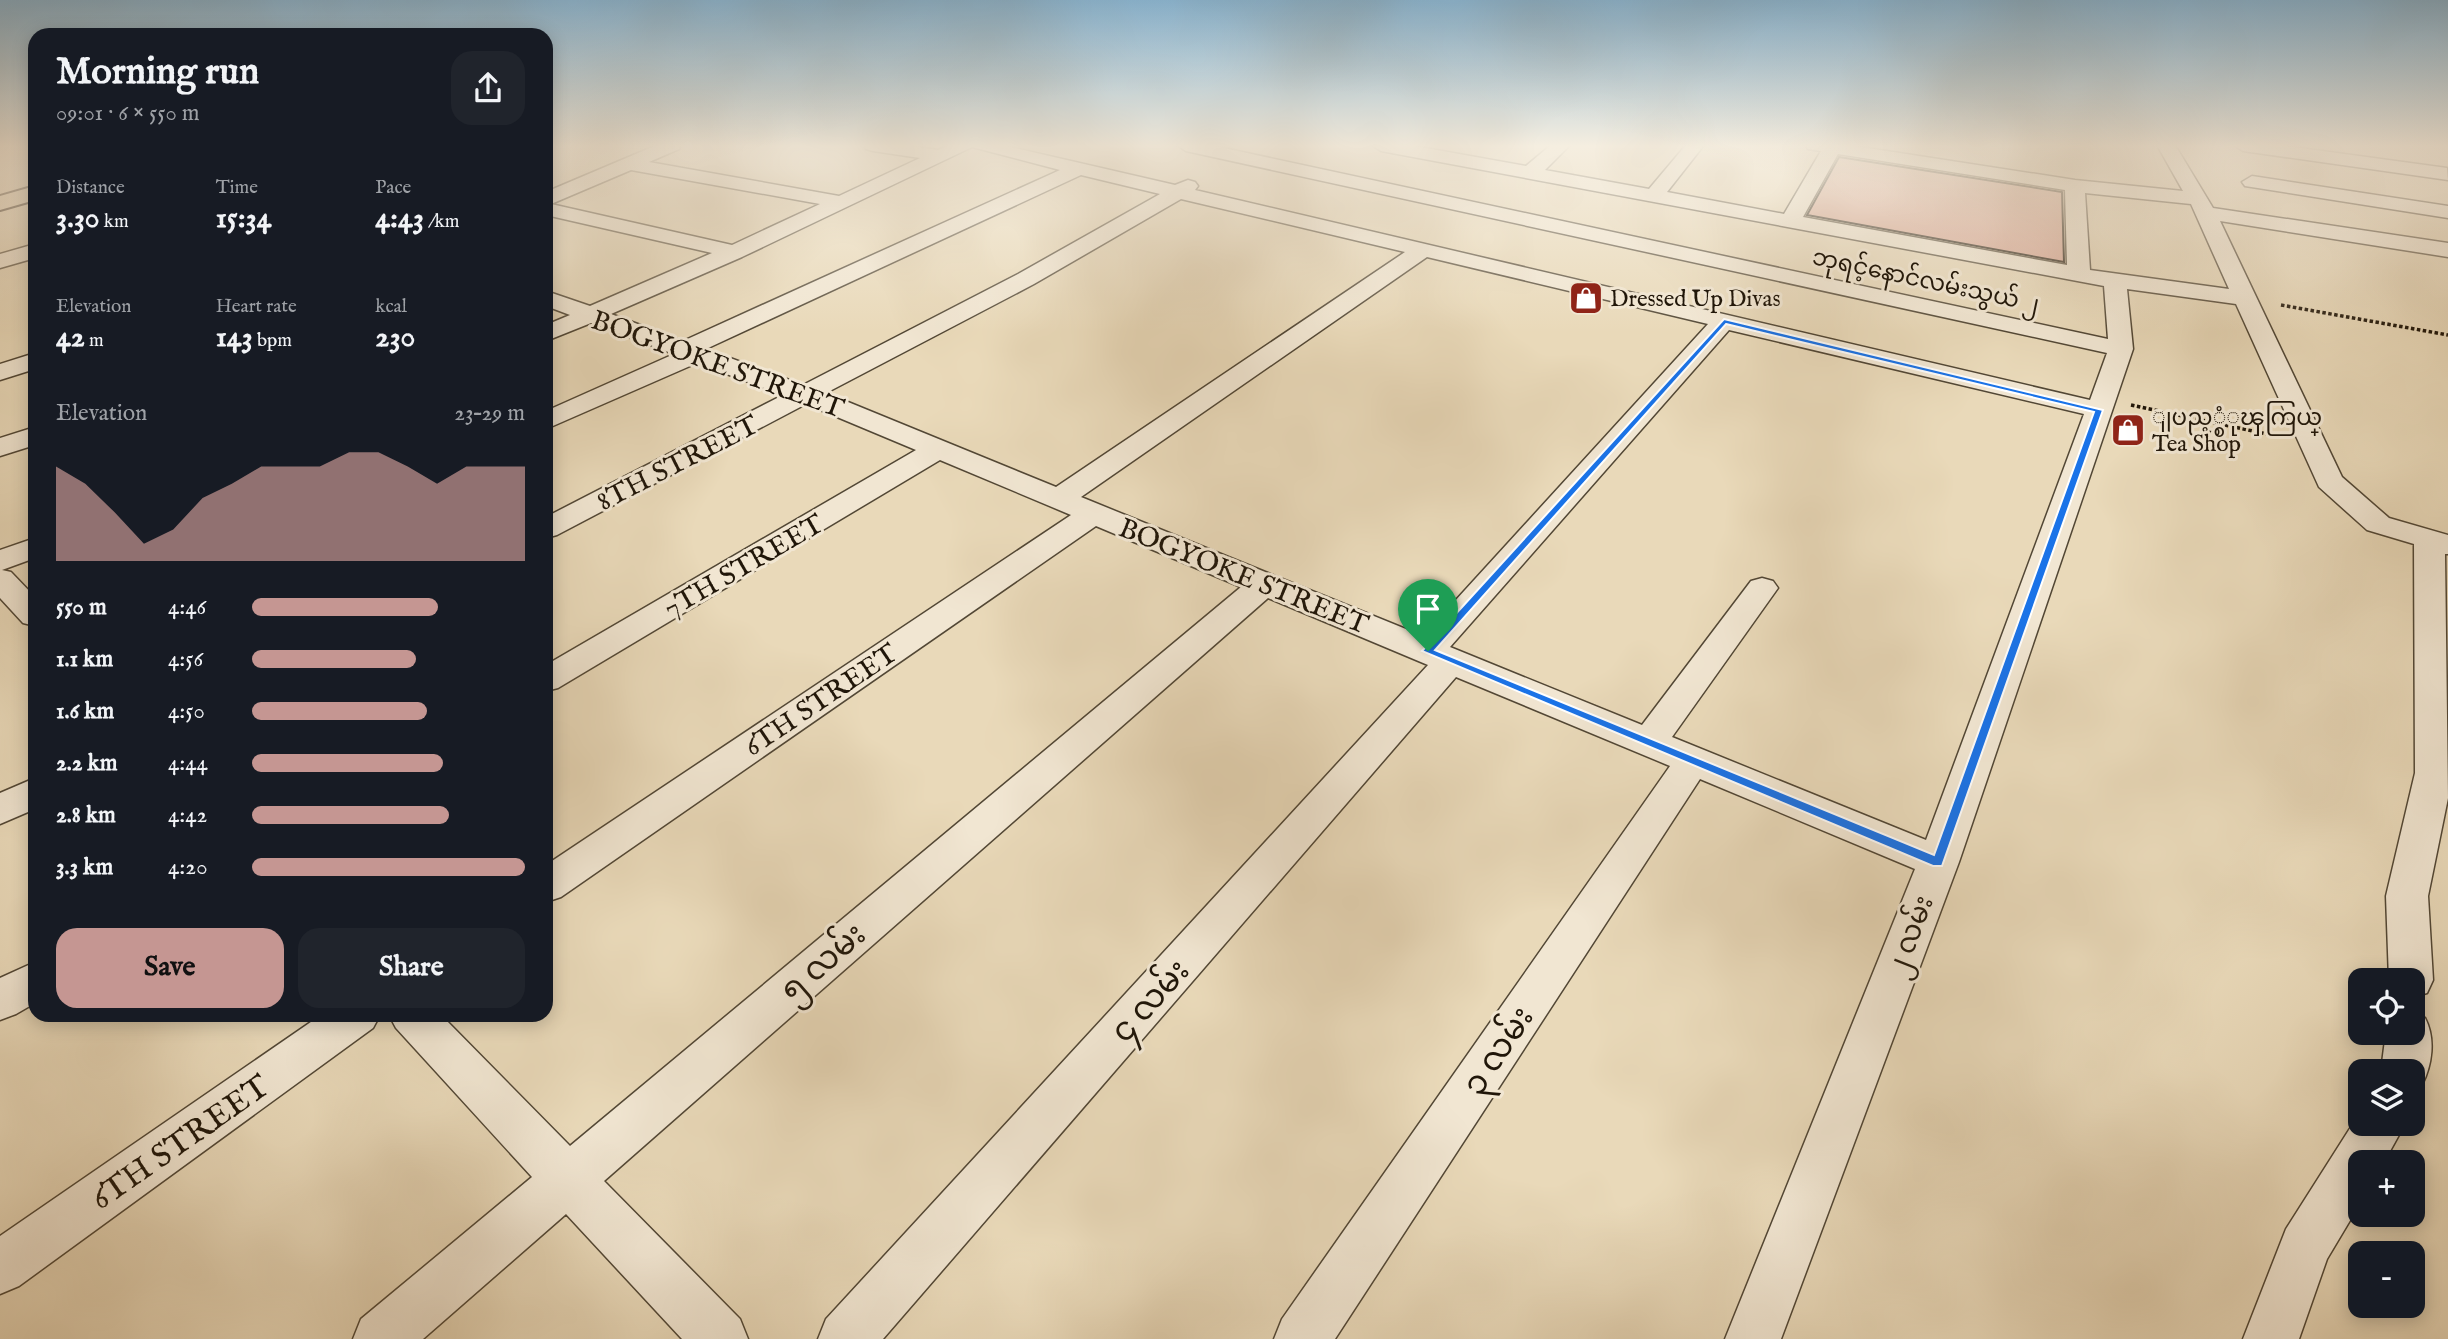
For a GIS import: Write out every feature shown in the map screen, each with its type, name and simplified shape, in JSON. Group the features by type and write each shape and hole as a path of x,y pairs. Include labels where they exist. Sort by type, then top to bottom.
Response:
{"street":[{"path":"553,331 829,207"},
{"path":"553,418 996,207"},
{"name":"8TH STREET","path":"553,525 1026,279 1152,207"},
{"path":"1244,207 1724,321 2101,404"},
{"name":"ဘုရင့်နောင်လမ်းသွယ် ၂","path":"1475,207 2121,349"},
{"path":"1722,207 2079,275 2245,298"},
{"path":"1791,220 1797,207"},
{"path":"2076,207 2079,275"},
{"path":"2203,207 2329,481 2378,524 2438,542 2434,773 2407,896 2410,968"},
{"path":"2209,207 2287,226 2448,250"},
{"path":"2263,207 2269,220"},
{"path":"2408,207 2448,214"},
{"path":"553,211 734,252"},
{"path":"1058,499 1423,250"},
{"path":"0,261 28,253"},
{"path":"2115,281 2121,349"},
{"name":"BOGYOKE STREET","path":"553,301 807,395 1938,862"},
{"name":"၄ လမ်း","path":"846,1339 1440,656 1724,321"},
{"name":"၂ လမ်း","path":"1753,1339 1938,862 2121,349"},
{"path":"0,372 28,363"},
{"path":"0,448 28,438"},
{"name":"7TH STREET","path":"553,676 939,450"},
{"name":"6TH STREET","path":"553,881 1094,513"},
{"path":"0,561 28,550"},
{"path":"0,579 28,608"},
{"name":"၅ လမ်း","path":"381,1339 1264,584"},
{"path":"1649,743 1762,589"},
{"name":"၃ လမ်း","path":"1302,1339 1693,761"},
{"path":"0,810 28,796"},
{"path":"0,1001 28,984"},
{"name":"6TH STREET","path":"0,1268 347,1022"},
{"path":"419,1022 720,1339"},
{"path":"2271,1339 2305,1247 2374,1136"}],"path":[{"path":"2245,298 2448,334"},
{"path":"2101,404 2311,443"}],"building":[{"path":"1811,207 2062,207 2064,262 1807,215"}],"place":[{"name":"Dressed Up Divas","path":"1586,298"},
{"name":"ျပည့္စံုၾကြယ္ Tea Shop","path":"2128,430"}],"route":[{"path":"1724,321 2099,410 1938,862 1428,651 1724,321"}]}
